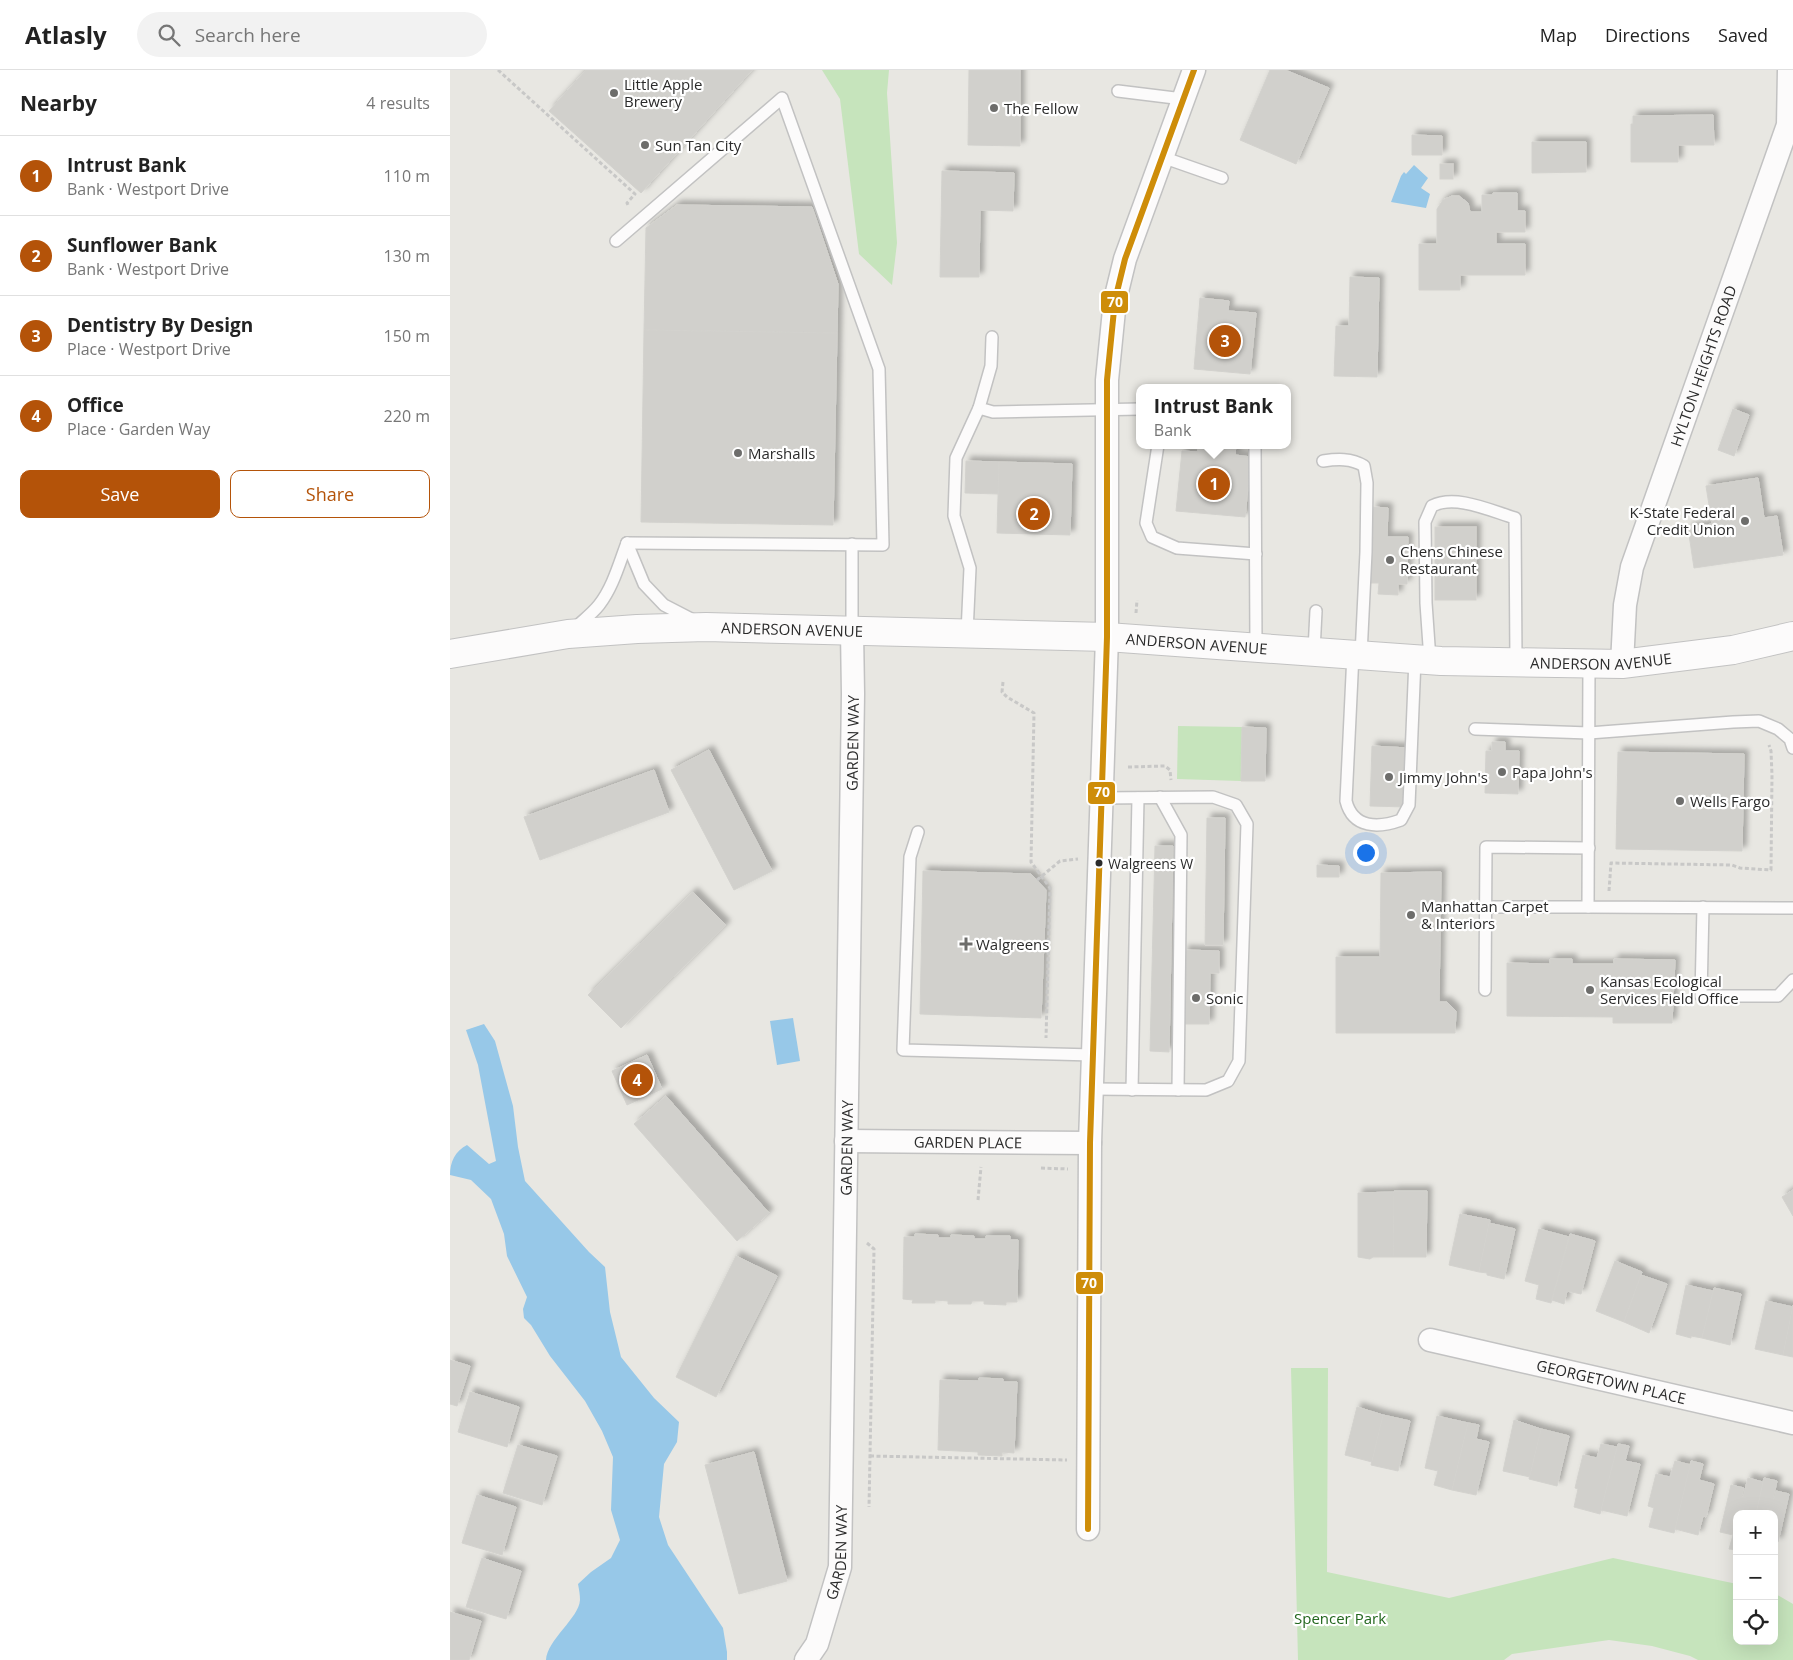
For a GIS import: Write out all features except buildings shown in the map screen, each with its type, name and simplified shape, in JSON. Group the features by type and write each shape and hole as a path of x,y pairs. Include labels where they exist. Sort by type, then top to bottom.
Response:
{"main road":[{"name":"ANDERSON AVENUE","path":"450,654 568,634 706,627 1107,637 1423,659 1622,664 1732,650 1793,636"}],"street":[{"path":"1088,1529 1090,1143 1107,637 1107,380 1115,300 1125,259 1194,70"},
{"name":"HYLTON HEIGHTS ROAD","path":"1622,664 1625,605 1632,566 1788,125 1789,70"},
{"name":"GARDEN WAY","path":"806,1660 817,1644 840,1567 853,694 852,631"},
{"name":"GARDEN PLACE","path":"846,1141 1090,1143"},
{"name":"GEORGETOWN PLACE","path":"1430,1340 1793,1422"}],"lane":[{"path":"1118,91 1183,99"},
{"path":"616,241 782,98 879,369 883,545 627,544"},
{"path":"1162,157 1222,178"},
{"path":"967,633 970,568 954,516 956,458 979,408 991,366 992,337"},
{"path":"979,408 994,412 1136,409"},
{"path":"1157,449 1146,523 1152,537 1177,548 1256,554"},
{"path":"1255,449 1256,647"},
{"path":"1323,461 1355,461 1364,466 1367,483 1366,552 1346,801 1352,816 1367,824 1387,825 1401,820 1409,805 1423,659 1426,603 1425,522 1432,506 1440,502 1461,502 1515,518 1516,662"},
{"path":"627,544 644,584 664,605 706,627"},
{"path":"568,634 599,604 613,581 627,544"},
{"path":"852,544 852,631"},
{"path":"1314,651 1316,611"},
{"path":"1588,907 1589,664"},
{"path":"1474,729 1589,733 1759,721 1778,729 1790,740 1793,748"},
{"path":"1160,797 1181,834 1178,1090"},
{"path":"1092,1089 1206,1090 1228,1081 1239,1061 1247,824 1236,805 1213,797 1101,798"},
{"path":"1132,1090 1138,798"},
{"path":"918,832 910,857 903,1050 1093,1055"},
{"path":"1485,990 1486,847 1589,848"},
{"path":"1486,907 1793,908"},
{"path":"1703,907 1701,996 1778,996 1793,980"}],"path":[{"path":"498,70 635,194 627,203 637,222"},
{"path":"1002,682 1002,692 1007,697 1034,713 1031,862 1050,888 1046,1054"},
{"path":"1608,907 1611,863 1732,865 1740,868 1771,870 1772,774 1771,751 1766,740"},
{"path":"978,1200 981,1167"},
{"path":"862,1238 874,1248 869,1507"},
{"path":"870,1456 1088,1460"}],"green space":[{"path":"822,70 889,70 887,93 897,243 892,285 859,254 840,99"},
{"path":"1178,726 1242,727 1241,781 1177,779"},
{"name":"Spencer Park","path":"1291,1368 1328,1368 1327,1572 1449,1598 1613,1558 1733,1583 1733,1645 1778,1645 1778,1595 1793,1604 1793,1660 1698,1660 1652,1646 1609,1640 1512,1654 1504,1660 1298,1660"}],"water":[{"path":"1414,165 1428,178 1421,188 1430,194 1426,208 1391,202 1401,176 1404,172 1406,174"},
{"path":"793,1018 800,1061 777,1065 770,1021"},
{"path":"484,1024 495,1041 513,1106 518,1147 525,1181 605,1267 610,1312 621,1357 654,1398 679,1422 677,1442 664,1464 659,1517 668,1545 723,1628 727,1660 546,1660 552,1645 578,1607 580,1600 578,1584 611,1558 620,1540 611,1510 613,1457 602,1431 585,1401 550,1356 531,1325 524,1318 523,1309 527,1297 507,1256 504,1234 491,1199 471,1180 450,1175 454,1157 459,1150 467,1145 489,1164 496,1161 478,1065 466,1030"}],"transit line":[{"name":"70","path":"1088,1529 1090,1143 1107,637 1107,380 1115,300 1125,259 1194,70"}],"place":[{"name":"Little Apple Brewery","path":"614,93"},
{"name":"The Fellow","path":"994,108"},
{"name":"Sun Tan City","path":"645,145"},
{"name":"Dentistry By Design","path":"1225,341"},
{"name":"Marshalls","path":"738,453"},
{"name":"Intrust Bank","path":"1214,484"},
{"name":"Sunflower Bank","path":"1034,514"},
{"name":"K-State Federal Credit Union","path":"1745,521"},
{"name":"Chens Chinese Restaurant","path":"1390,560"},
{"name":"Papa John's","path":"1502,772"},
{"name":"Jimmy John's","path":"1389,777"},
{"name":"Wells Fargo","path":"1680,801"},
{"name":"Walgreens W","path":"1099,863"},
{"name":"Manhattan Carpet & Interiors","path":"1411,915"},
{"name":"Walgreens","path":"966,944"},
{"name":"Kansas Ecological Services Field Office","path":"1590,990"},
{"name":"Sonic","path":"1196,998"},
{"name":"Office","path":"637,1080"}]}
